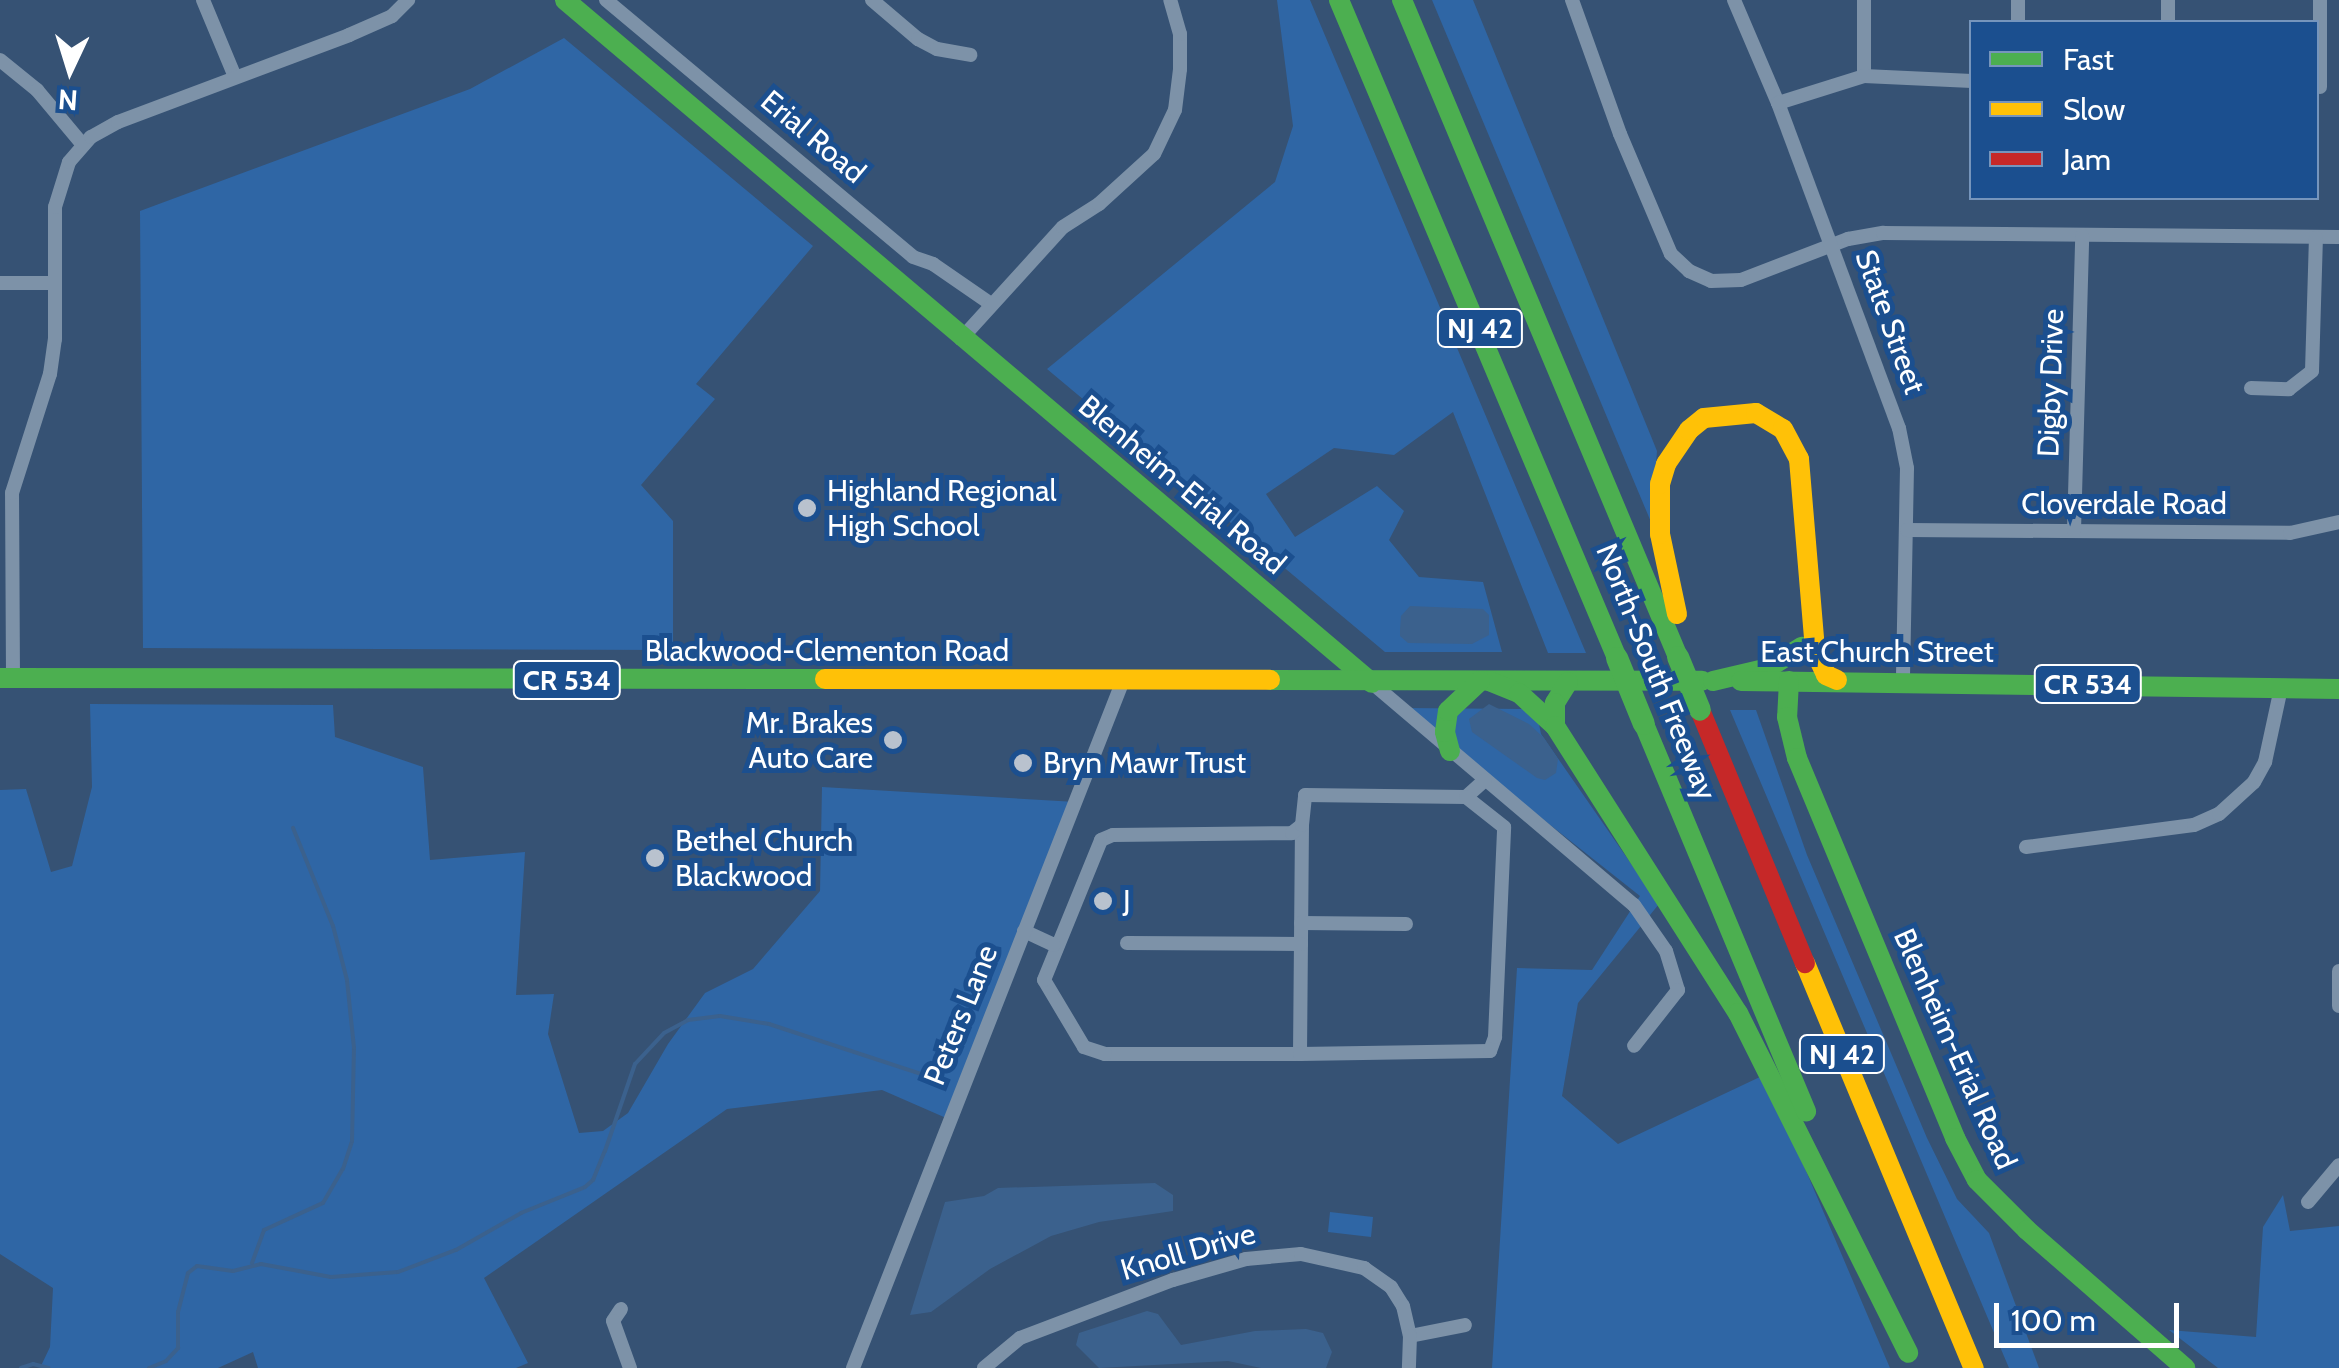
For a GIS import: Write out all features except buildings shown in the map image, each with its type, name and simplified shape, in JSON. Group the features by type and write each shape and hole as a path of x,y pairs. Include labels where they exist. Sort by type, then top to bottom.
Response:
{"main road":[{"name":"Blenheim-Erial Road","path":"565,0 961,339 1372,682"},
{"name":"North-South Freeway","path":"1339,0 1911,1360"},
{"name":"North-South Freeway","path":"1402,0 1684,657 1705,708 1712,740 1974,1368"},
{"path":"1684,657 1663,558 1660,484 1671,454 1704,418 1723,412 1756,413 1772,420 1790,440 1803,485 1811,619 1818,664 1837,680"},
{"path":"1789,681 1811,619"},
{"path":"1713,681 1768,668 1802,647"},
{"name":"Blackwood-Clementon Road","path":"6,678 1654,681"},
{"name":"East Church Street","path":"1654,681 1837,680 2339,689"},
{"path":"1450,750 1445,732 1448,711 1457,698 1484,681 1520,693 1554,726 1738,1013 1911,1360"},
{"name":"Blenheim-Erial Road","path":"1789,681 1787,717 1797,758 1977,1180 2026,1230 2185,1368"},
{"path":"1554,726 1556,703 1568,682"}],"street":[{"path":"203,0 235,77"},
{"path":"6,678 7,479 50,374 55,207 62,176 83,145 118,122 377,22 408,0"},
{"name":"Erial Road","path":"606,0 913,257 933,264 991,304"},
{"path":"872,0 918,39 970,55"},
{"path":"961,339 1062,227 1100,204 1154,154 1175,110 1180,69 1180,34 1170,0"},
{"path":"1572,0 1672,254 1689,271 1711,281 1741,280 1832,245 1883,233 2339,237"},
{"name":"State Street","path":"1734,0 1778,103 1899,428 1907,468 1903,681"},
{"path":"1864,0 1864,76"},
{"path":"2319,44 2320,0"},
{"path":"0,60 37,90 83,145"},
{"path":"1778,103 1864,76 1969,81"},
{"name":"Digby Drive","path":"2074,532 2082,236"},
{"path":"2252,388 2290,389 2312,370 2316,238"},
{"path":"0,283 55,282"},
{"name":"Cloverdale Road","path":"1907,530 2290,533 2339,522"},
{"name":"Blenheim-Erial Road","path":"1372,682 1634,905 1666,951 1676,975 1676,997 1634,1046"},
{"name":"Peters Lane","path":"853,1368 1122,683"},
{"path":"2026,848 2194,825 2219,814 2254,782 2265,762 2281,688"},
{"path":"1466,797 1485,780"},
{"path":"1300,1054 1305,795 1466,797 1504,827"},
{"path":"1302,825 1292,832 1113,834 1101,840 1054,946 1044,980 1091,1052 1490,1051 1496,1037 1504,827 1520,808"},
{"path":"1301,923 1406,924"},
{"path":"1024,931 1054,946"},
{"path":"1127,943 1301,944"},
{"path":"2339,971 2339,1006"},
{"path":"2308,1202 2339,1165"},
{"name":"Knoll Drive","path":"984,1368 1032,1333 1173,1280 1246,1259 1301,1254 1364,1268 1391,1287 1403,1306 1410,1336 1410,1368"},
{"path":"621,1309 613,1321 630,1368"},
{"path":"1410,1336 1465,1325"}],"shaded area":[{"path":"1277,0 1310,0 1586,653 1548,653 1453,412 1394,455 1334,448 1266,494 1295,537 1377,486 1404,511 1389,540 1419,577 1483,582 1502,652 1385,652 1047,369 1275,182 1293,126"},
{"path":"1432,0 1473,0 1657,451 1651,522"},
{"path":"564,38 813,246 696,384 715,399 641,485 673,521 673,650 143,648 140,211 470,89"},
{"path":"1410,606 1483,609 1489,615 1489,635 1472,644 1408,643 1400,636 1400,629 1401,616"},
{"path":"90,704 333,705 335,737 423,767 430,860 525,852 516,995 554,994 548,1034 579,1133 603,1131 628,1113 668,1044 705,993 753,969 820,891 822,787 1076,802 953,1121 882,1090 727,1109 484,1278 528,1363 516,1368 258,1368 253,1352 218,1368 40,1368 50,1347 53,1288 0,1254 0,790 26,789 51,872 72,866 92,787"},
{"path":"1489,704 1529,724 1544,738 1558,759 1556,773 1545,780 1537,778 1472,732 1469,719"},
{"path":"1402,708 1536,709 1541,734 1659,904 1578,1003 1562,1096 1618,1144 1762,1076 1763,1070 1890,1368 1492,1368 1517,968 1592,970 1640,896"},
{"path":"1730,710 1756,710 1807,855 1927,1138 1957,1199 1989,1233 2039,1368 2009,1368"},
{"path":"1155,1183 1173,1195 1173,1211 1099,1222 1051,1236 990,1269 931,1312 910,1315 945,1202 984,1196 998,1188"},
{"path":"2283,1195 2290,1231 2339,1226 2339,1368 2218,1368 2169,1330 2256,1337 2263,1227"},
{"path":"1330,1212 1373,1217 1371,1237 1328,1232"},
{"path":"1147,1311 1158,1314 1181,1345 1255,1331 1306,1329 1323,1333 1332,1352 1326,1368 1261,1368 1228,1361 1099,1368 1076,1345 1079,1333"}],"waterway":[{"path":"252,1263 264,1230 323,1203 343,1169 352,1141 354,1048 347,980 333,926 293,828"},
{"path":"149,1368 166,1361 178,1348 178,1312 188,1273 197,1266 233,1271 261,1264 331,1277 398,1272 456,1250 521,1213 585,1187 593,1180 605,1151 635,1064 664,1033 688,1020 720,1016 769,1024 939,1080"},
{"path":"21,1368 33,1364 49,1368"}],"traffic: fast":[{"path":"565,0 1372,683"},
{"path":"1339,0 1617,658"},
{"path":"1402,0 1678,657"},
{"path":"1713,681 1768,668 1802,647"},
{"path":"1678,657 1700,710"},
{"path":"1617,658 1644,724"},
{"path":"0,678 825,679"},
{"path":"1270,680 1702,681"},
{"path":"1450,751 1445,732 1448,711 1480,681"},
{"path":"1489,681 1519,693 1555,726"},
{"path":"1741,681 2339,689"},
{"path":"1789,681 1787,717 1797,758 1955,1138 1977,1180 2027,1230 2185,1368"},
{"path":"1568,682 1555,703 1555,726 1738,1013 1908,1353"},
{"path":"1644,724 1806,1111"}],"traffic: slow":[{"path":"1677,614 1660,534 1660,484 1666,464 1689,430 1704,418 1756,413 1783,429 1799,459 1815,651 1826,675 1837,680"},
{"path":"825,679 1270,680"},
{"path":"1805,963 1974,1368"}],"traffic: jam":[{"path":"1700,710 1805,963"}],"place":[{"name":"Highland Regional High School","path":"807,508"},
{"name":"Mr. Brakes Auto Care","path":"893,740"},
{"name":"Bryn Mawr Trust","path":"1023,763"},
{"name":"Bethel Church Blackwood","path":"655,858"},
{"name":"J","path":"1103,901"}]}
